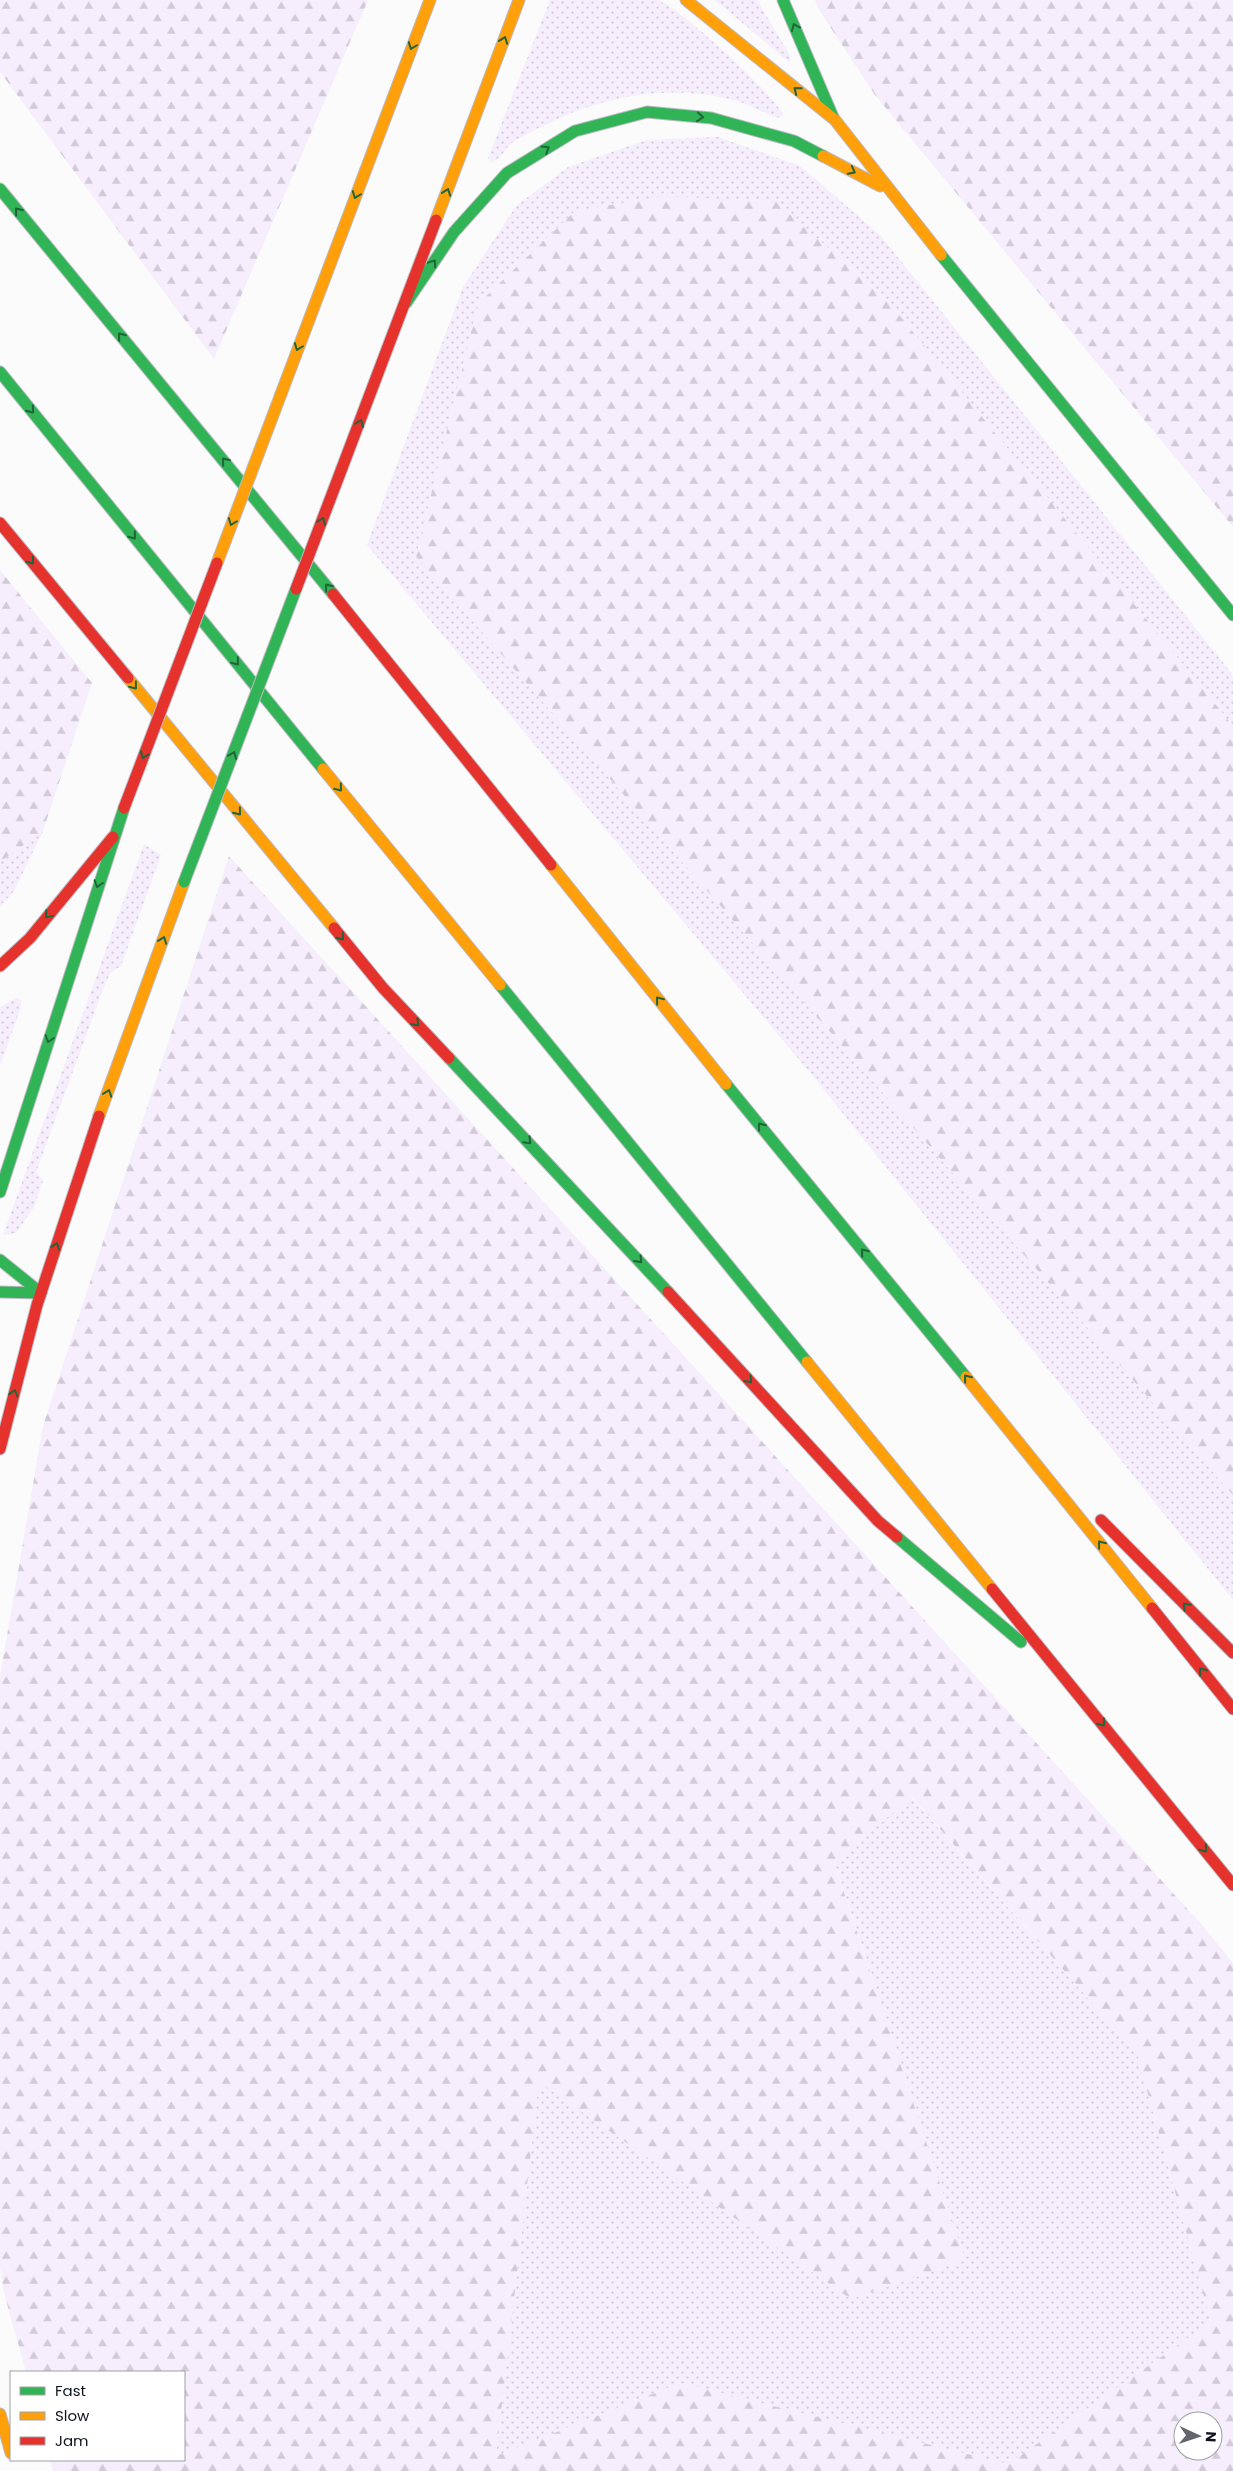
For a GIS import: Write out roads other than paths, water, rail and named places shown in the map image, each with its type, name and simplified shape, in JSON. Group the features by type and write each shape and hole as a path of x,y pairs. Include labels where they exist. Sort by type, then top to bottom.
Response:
{"main road":[{"path":"0,1192 113,837 430,0"},
{"path":"0,1449 41,1293 85,1156 184,882 406,304 518,0"},
{"path":"686,0 834,120 888,190 1233,614"},
{"path":"783,0 834,120"},
{"path":"406,304 454,232 507,173 575,131 647,112 711,118 794,142 888,190"},
{"path":"0,189 353,617 685,1033 998,1416 1233,1709"},
{"path":"0,372 1072,1685 1233,1885"},
{"path":"0,523 383,988 599,1217 878,1521 1072,1685"},
{"path":"0,966 30,938 113,837"},
{"path":"0,1260 41,1293"},
{"path":"0,1292 41,1293"},
{"path":"998,1416 1074,1492"},
{"path":"1095,1514 1233,1653"},
{"path":"0,2414 10,2449"}]}
